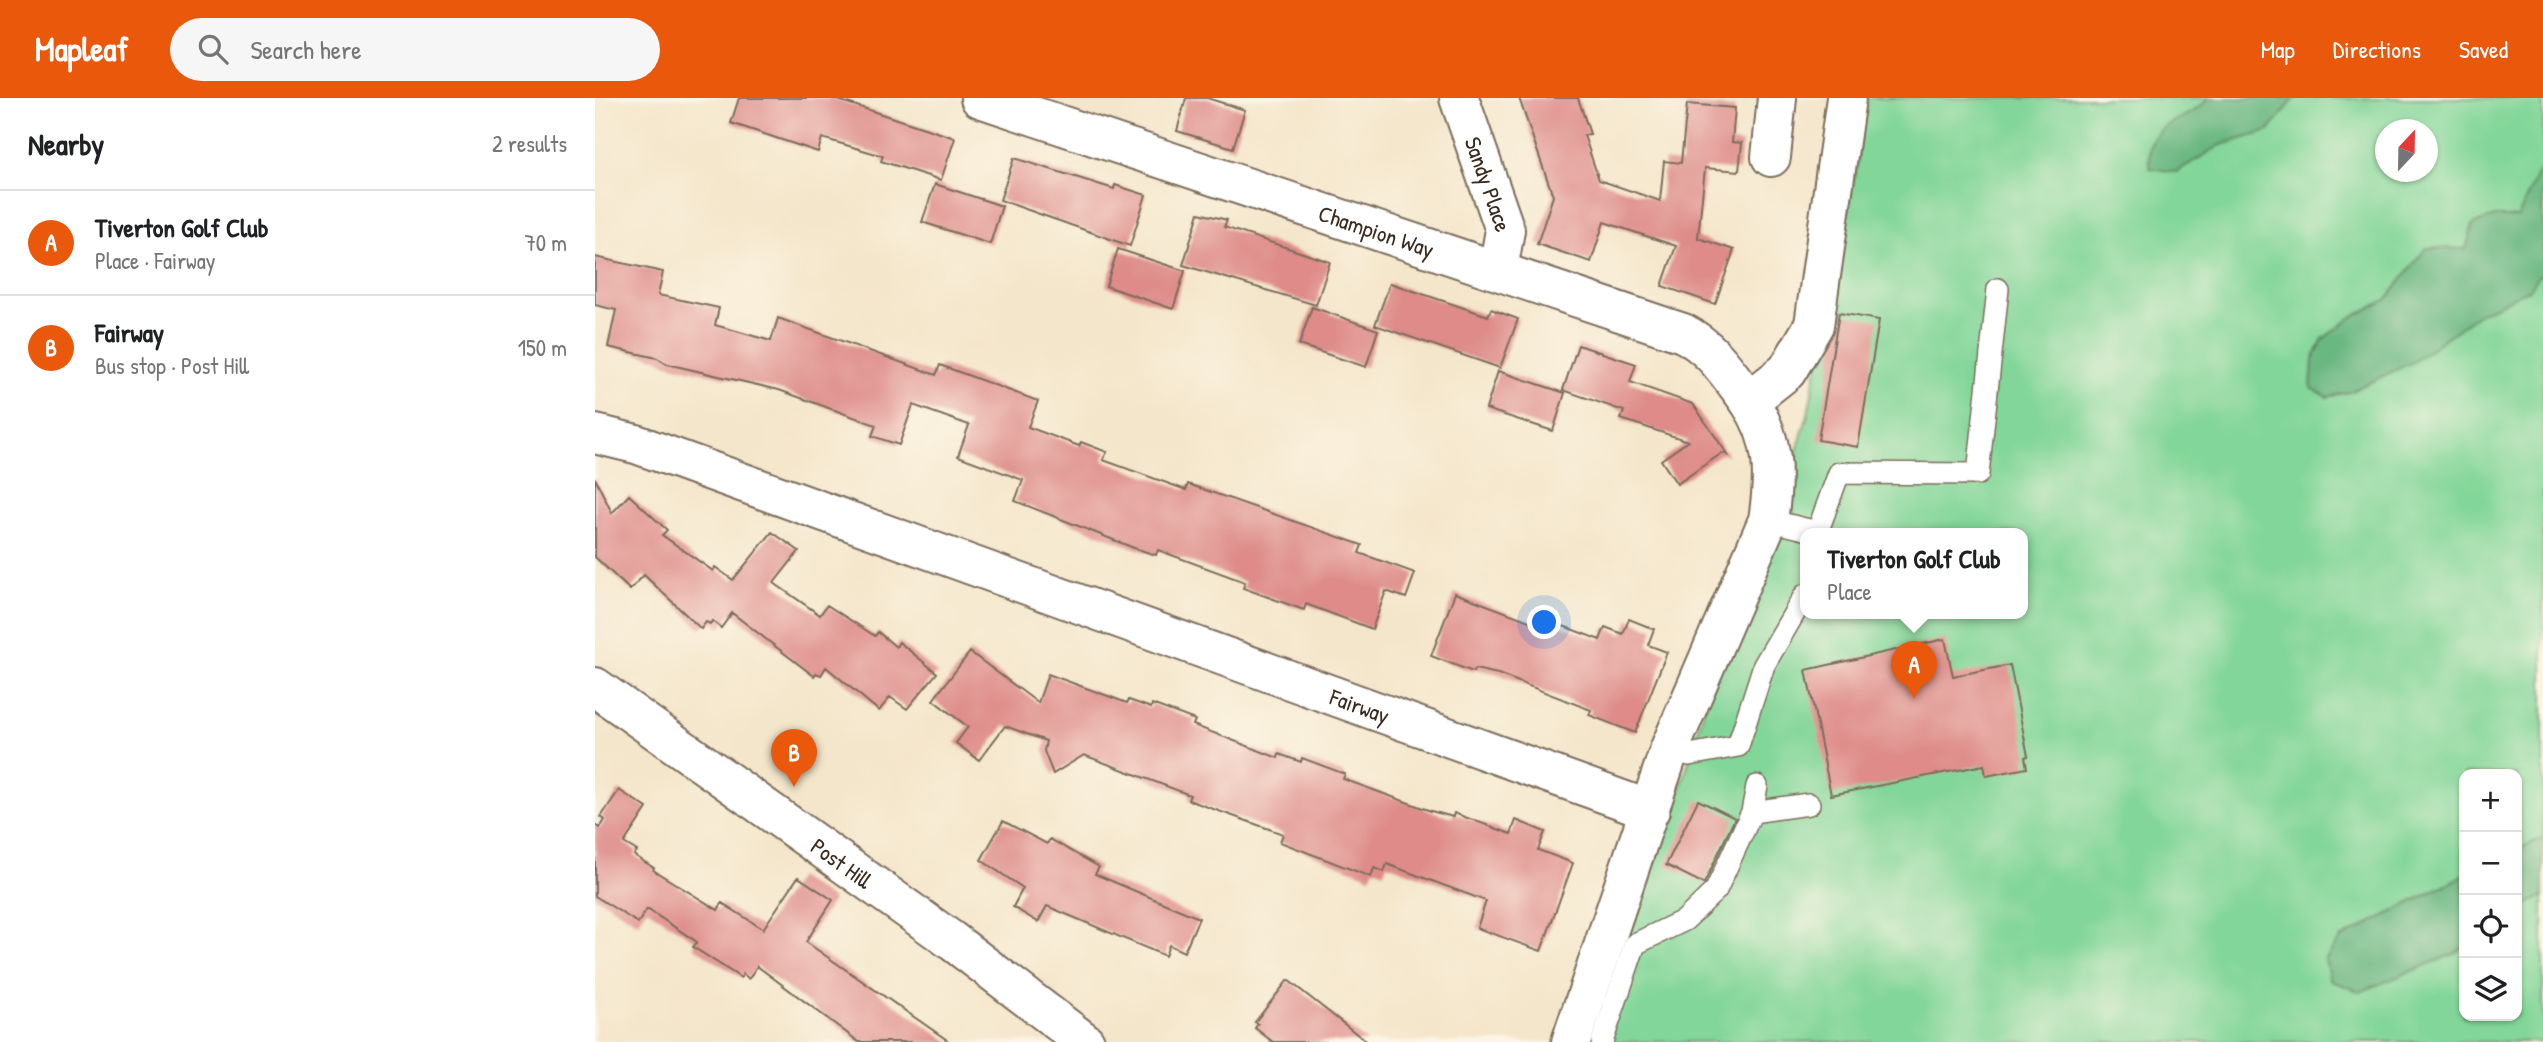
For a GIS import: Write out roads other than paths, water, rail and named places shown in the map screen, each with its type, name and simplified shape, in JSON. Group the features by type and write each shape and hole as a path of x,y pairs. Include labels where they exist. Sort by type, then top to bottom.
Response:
{"street":[{"name":"Champion Way","path":"980,98 1660,325 1701,343 1762,420 1770,439 1773,488 1768,520 1670,748 1571,1042"},
{"name":"Sandy Place","path":"1459,98 1504,230 1498,270"},
{"path":"1770,157 1777,98"},
{"path":"1749,401 1787,370 1815,325 1846,98"},
{"name":"Fairway","path":"595,434 636,444 1650,810"},
{"name":"Post Hill","path":"595,687 951,940 1085,1042"}],"lane":[{"path":"1819,528 1839,473 1978,474 1999,289"},
{"path":"1768,520 1800,528"},
{"path":"1670,748 1689,755 1738,746 1764,665 1800,604"},
{"path":"1602,1042 1635,944 1685,920 1716,890 1752,812 1757,786"},
{"path":"1752,812 1809,804"}],"place":[{"name":"Tiverton Golf Club","path":"1914,699"},
{"name":"Fairway","path":"794,787"}]}
